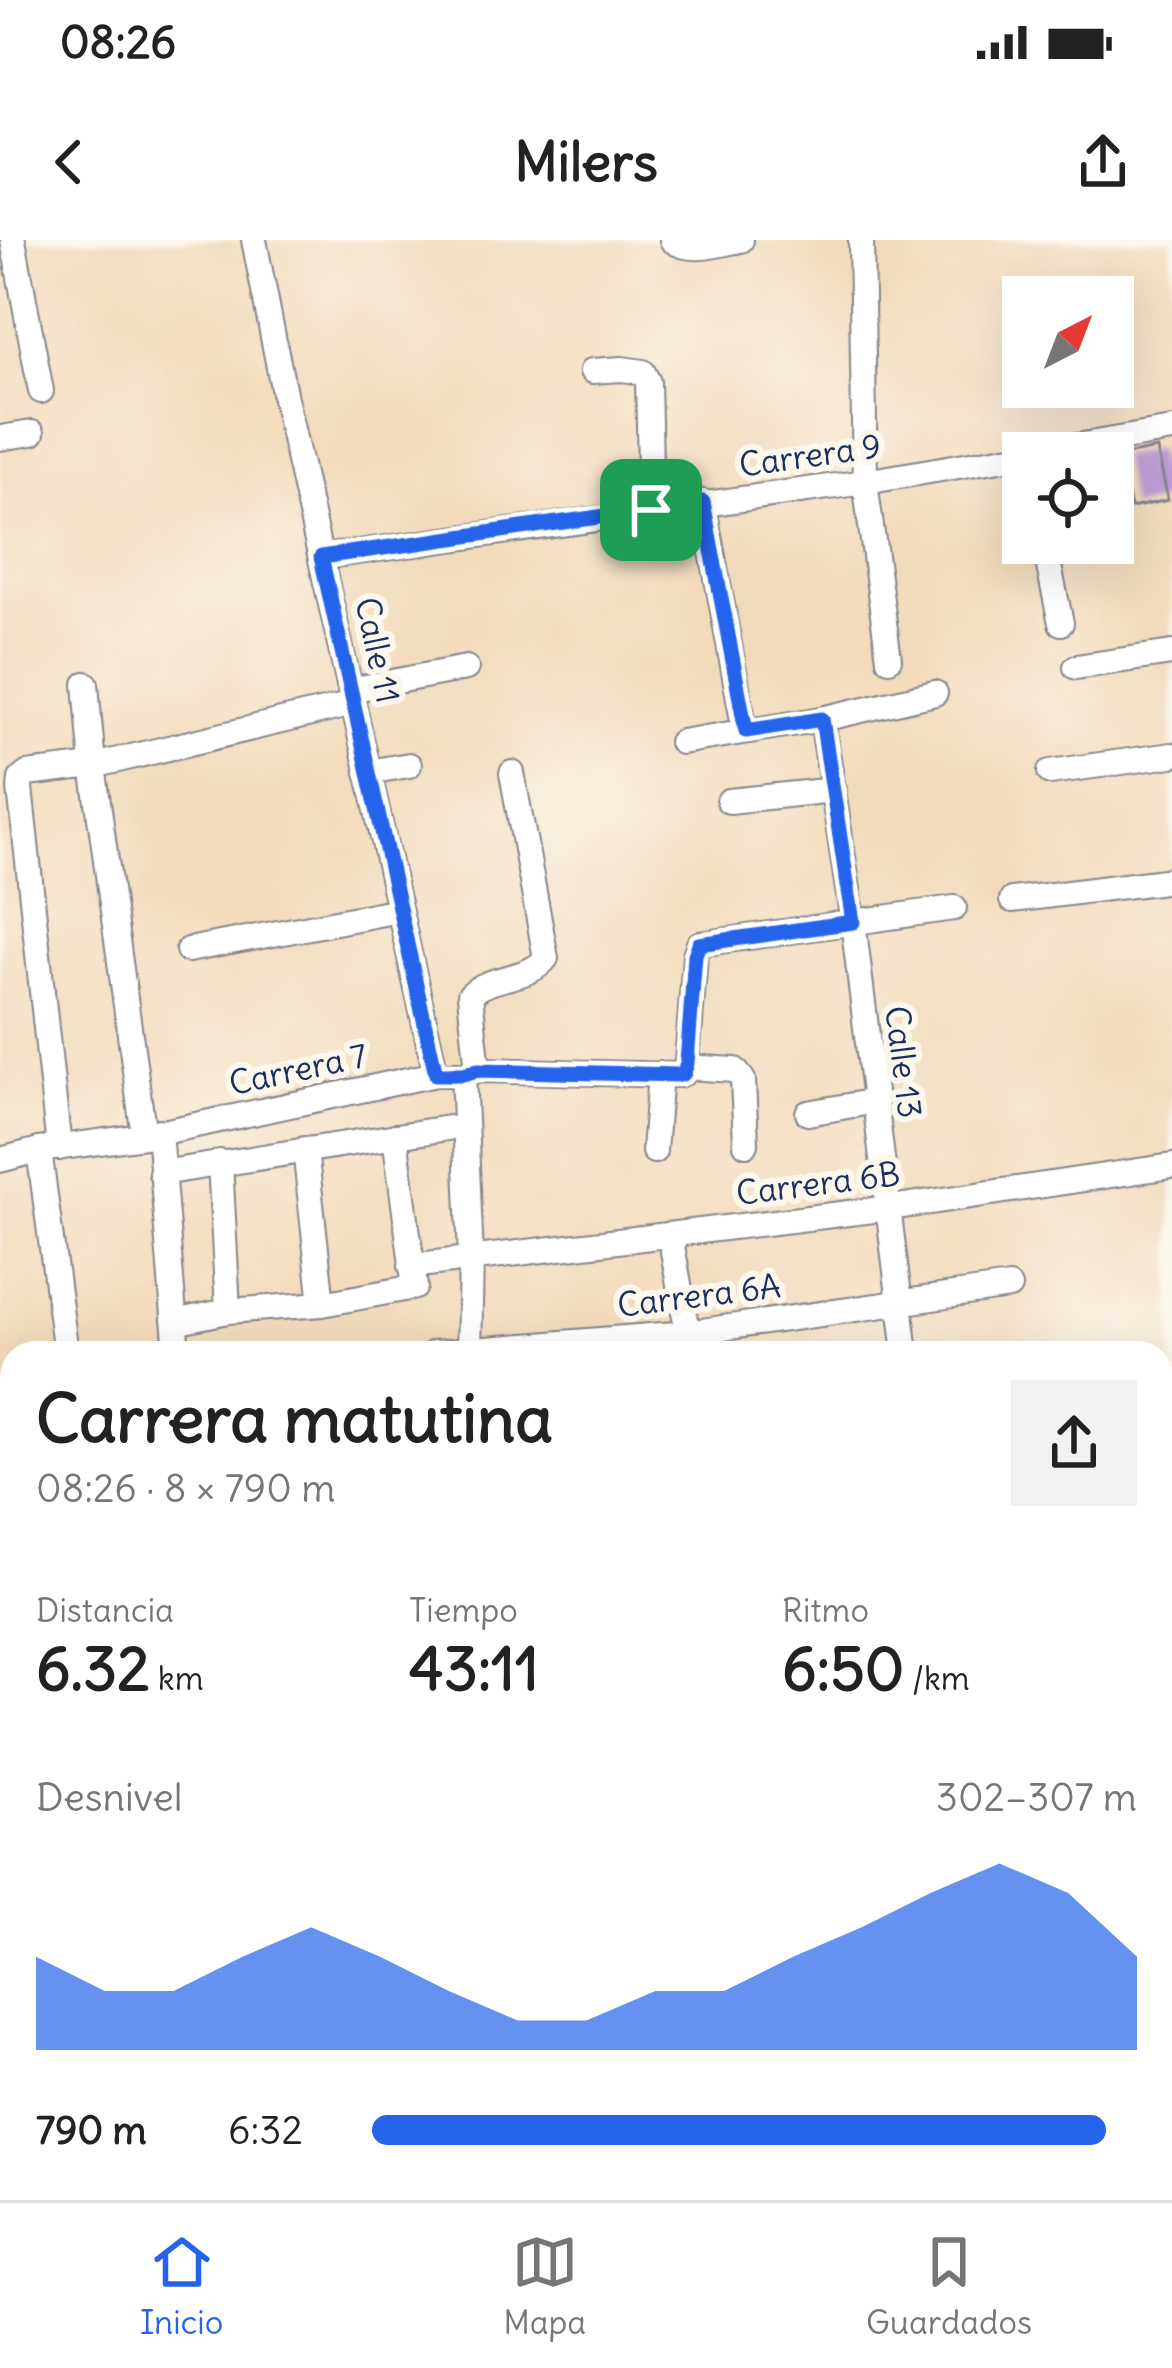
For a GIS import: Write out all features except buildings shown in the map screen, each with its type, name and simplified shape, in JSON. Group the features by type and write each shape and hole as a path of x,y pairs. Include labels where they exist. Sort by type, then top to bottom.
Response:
{"street":[{"path":"13,240 41,392"},
{"name":"Calle 11","path":"254,240 436,1074"},
{"path":"672,240 682,247 697,247 741,240"},
{"path":"861,240 865,482 889,659"},
{"path":"592,371 635,369 648,382 651,510"},
{"path":"1134,436 1172,430"},
{"path":"0,437 32,433"},
{"name":"Carrera 9","path":"321,557 1002,459"},
{"path":"703,502 746,731"},
{"path":"1049,564 1061,622"},
{"path":"1076,667 1172,653"},
{"path":"64,1338 21,779 27,773 93,766 466,668"},
{"path":"86,685 93,766 161,1172 176,1341"},
{"path":"681,742 822,719 935,693"},
{"name":"Calle 13","path":"822,719 853,922 904,1341"},
{"path":"1050,772 1172,755"},
{"path":"368,772 409,765"},
{"path":"469,1341 470,995 481,986 537,968 546,958 512,773"},
{"path":"729,801 834,790"},
{"path":"1012,900 1172,880"},
{"path":"654,1150 676,1071 699,944 954,908"},
{"path":"188,950 400,910"},
{"name":"Carrera 7","path":"0,1160 152,1134 436,1074 471,1072 735,1070 743,1080 746,1144"},
{"path":"808,1113 876,1101"},
{"path":"161,1172 448,1128"},
{"path":"174,1318 322,1304 415,1287 395,1136"},
{"path":"305,1149 322,1304"},
{"path":"220,1162 227,1311"},
{"name":"Carrera 6B","path":"411,1266 890,1208 1172,1166"},
{"path":"670,1235 688,1333"},
{"name":"Carrera 6A","path":"591,1341 688,1333 1009,1287"}],"route":[{"path":"703,502 746,731 822,719 853,922 699,944 687,1063 680,1075 478,1070 436,1074 321,557 651,510 703,502"}]}
